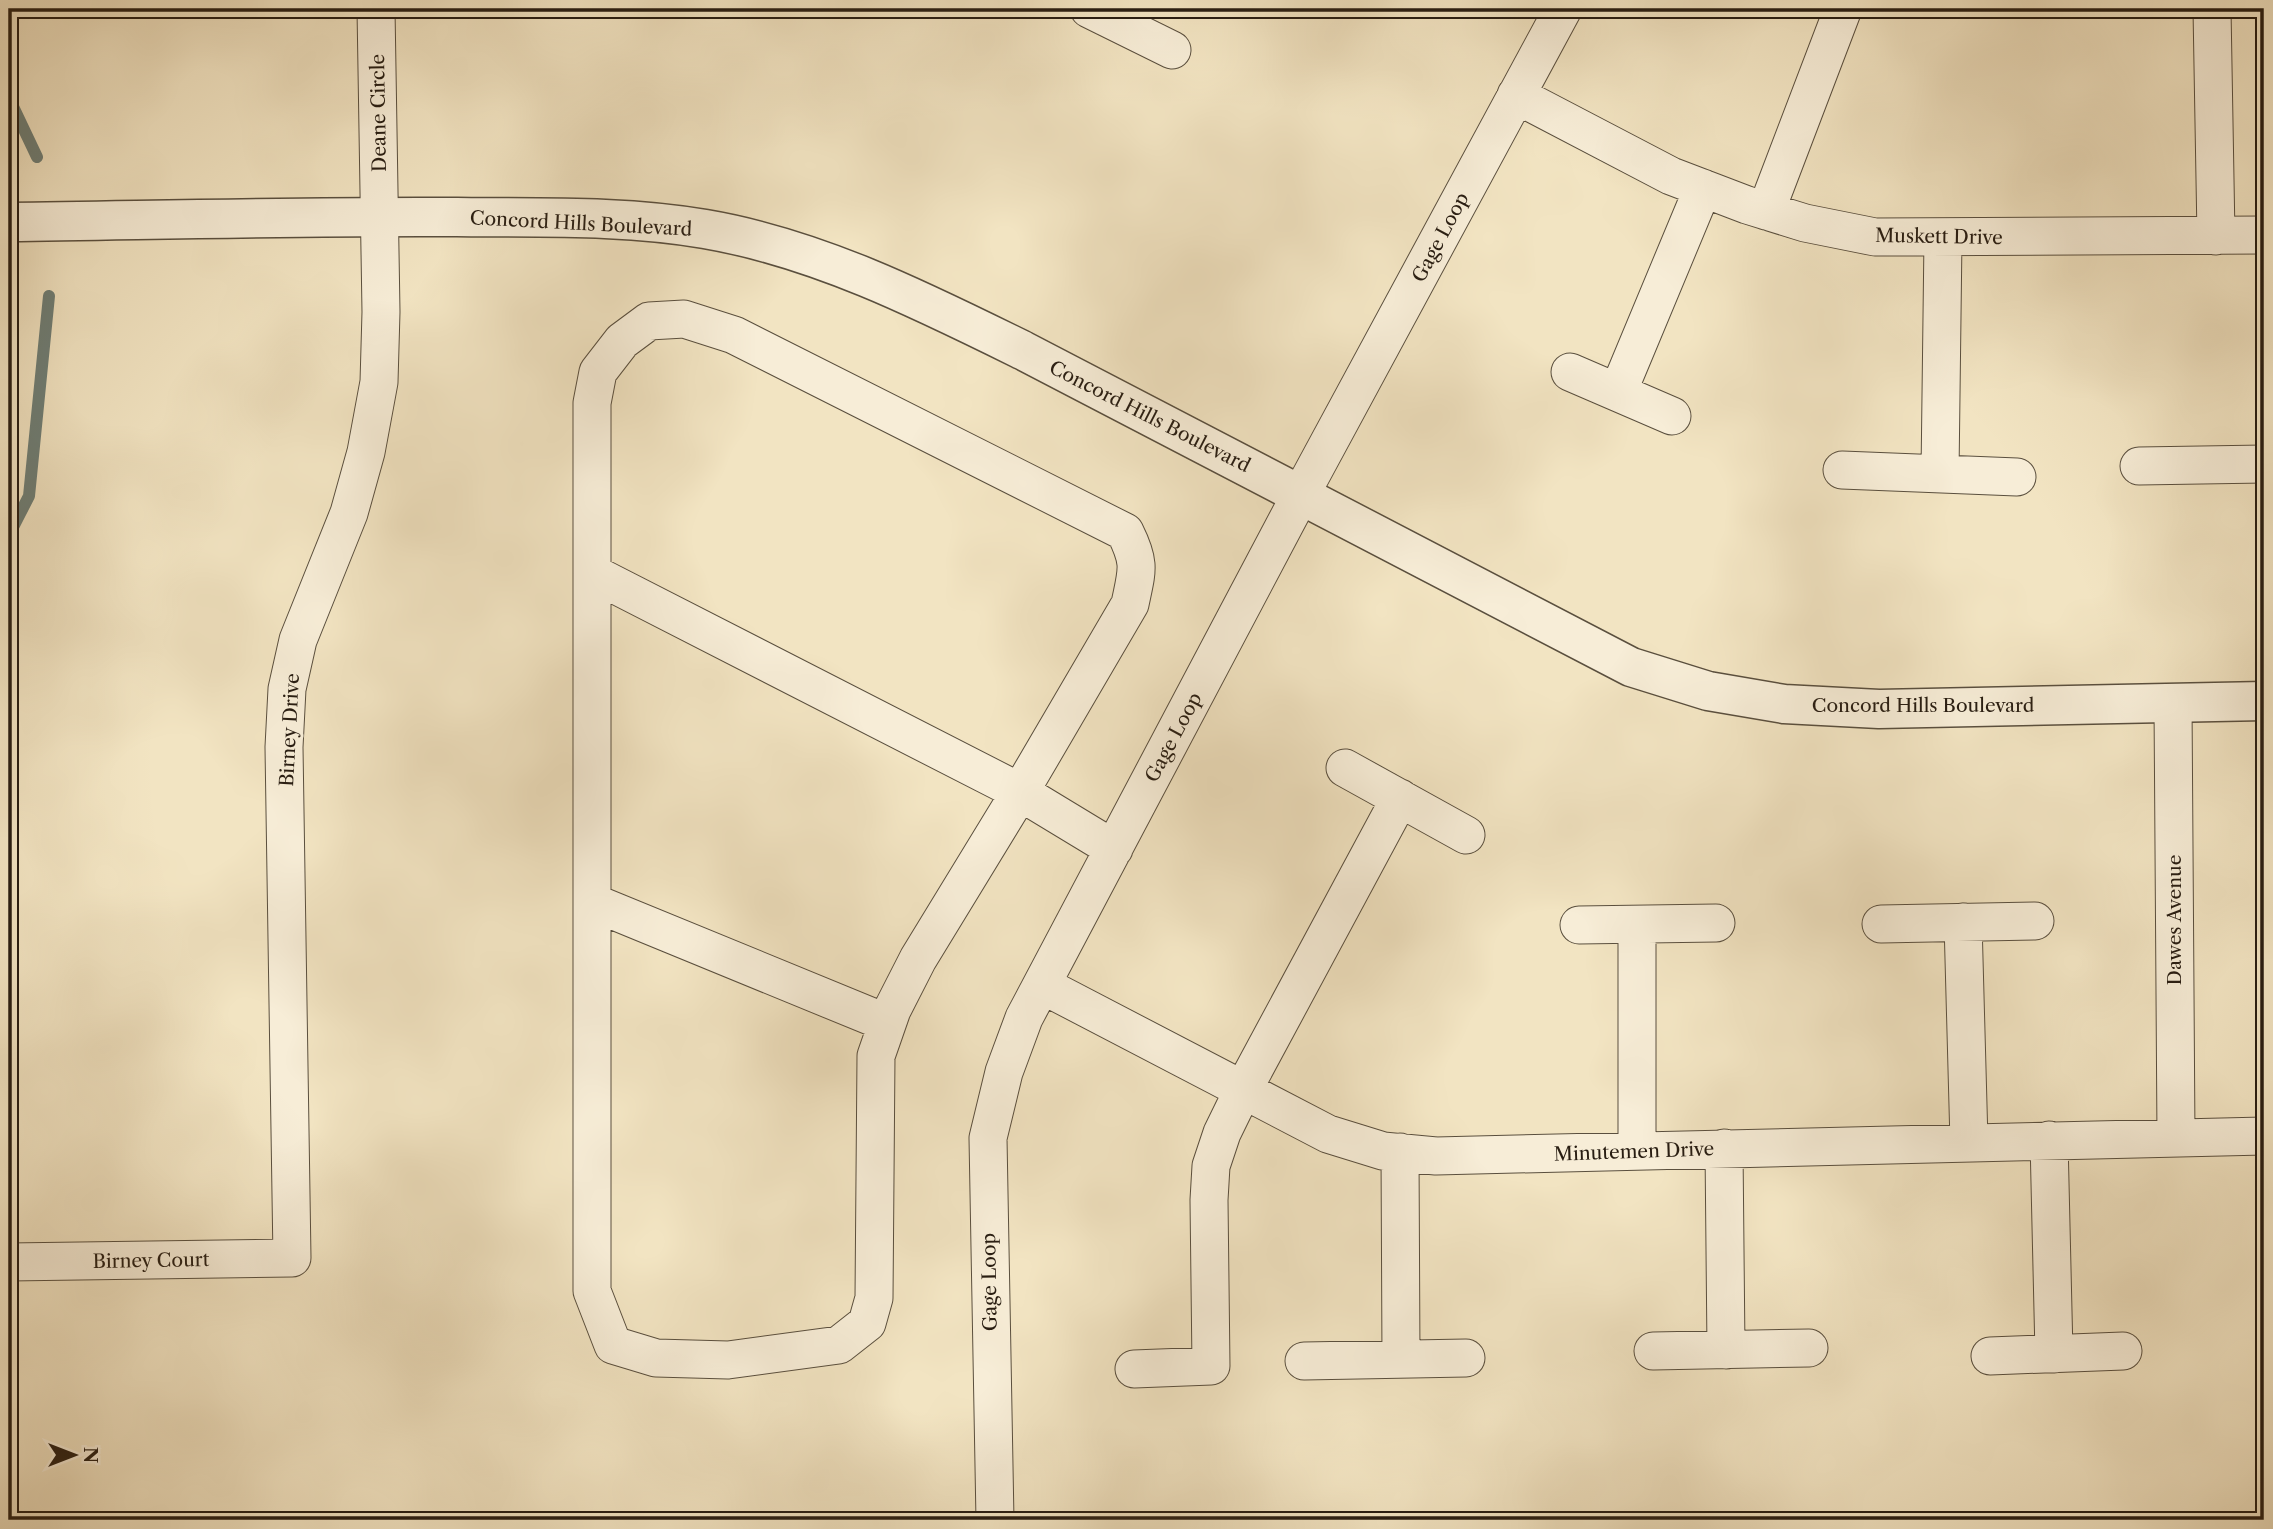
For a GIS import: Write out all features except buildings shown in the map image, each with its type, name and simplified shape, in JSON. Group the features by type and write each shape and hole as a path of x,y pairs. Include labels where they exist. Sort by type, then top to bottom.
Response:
{"street":[{"name":"Deane Circle","path":"376,9 379,217"},
{"path":"1089,9 1172,50"},
{"name":"Gage Loop","path":"995,1520 988,1138 1003,1072 1024,1018 1301,494 1563,9"},
{"path":"1766,211 1843,9"},
{"path":"2212,9 2216,236"},
{"name":"Muskett Drive","path":"1517,95 1671,176 1805,223 1875,237 2264,235"},
{"path":"1618,392 1703,188"},
{"name":"Concord Hills Boulevard","path":"9,222 379,217 640,222 705,229 774,245 926,302 1631,667 1708,691 1784,704 1879,709 2264,701"},
{"name":"Birney Drive","path":"292,1258 284,747 287,690 298,640 349,513 366,452 379,382 382,312 379,217"},
{"path":"1940,474 1943,237"},
{"path":"684,319 734,335 1125,532 1135,553 1137,572 1130,604 1020,792 918,959 887,1023 876,1056 874,1298 867,1323 839,1345 728,1360 656,1358 613,1345 592,1291 592,402 598,372 622,341 649,321 684,319"},
{"path":"1570,372 1672,416"},
{"path":"2139,466 2264,464"},
{"path":"1842,470 2017,477"},
{"path":"592,573 1020,792 1114,849"},
{"name":"Dawes Avenue","path":"2173,703 2176,1137"},
{"path":"1345,768 1466,835"},
{"path":"1134,1369 1211,1366 1211,1166 1222,1133 1243,1090 1400,798"},
{"path":"592,902 887,1023"},
{"path":"1881,924 2035,921"},
{"path":"1963,922 1969,1142"},
{"path":"1579,925 1716,923"},
{"path":"1637,925 1637,1151"},
{"name":"Minutemen Drive","path":"1042,985 1328,1134 1382,1151 1436,1156 2264,1136"},
{"path":"2049,1140 2054,1354"},
{"path":"1724,1148 1726,1350"},
{"path":"1400,1152 1401,1359"},
{"name":"Birney Court","path":"9,1262 292,1258"},
{"path":"1653,1351 1808,1348"},
{"path":"1990,1356 2123,1351"},
{"path":"1304,1360 1466,1358"}],"waterway":[{"path":"9,98 37,157"},
{"path":"9,535 29,496 49,296"}]}
